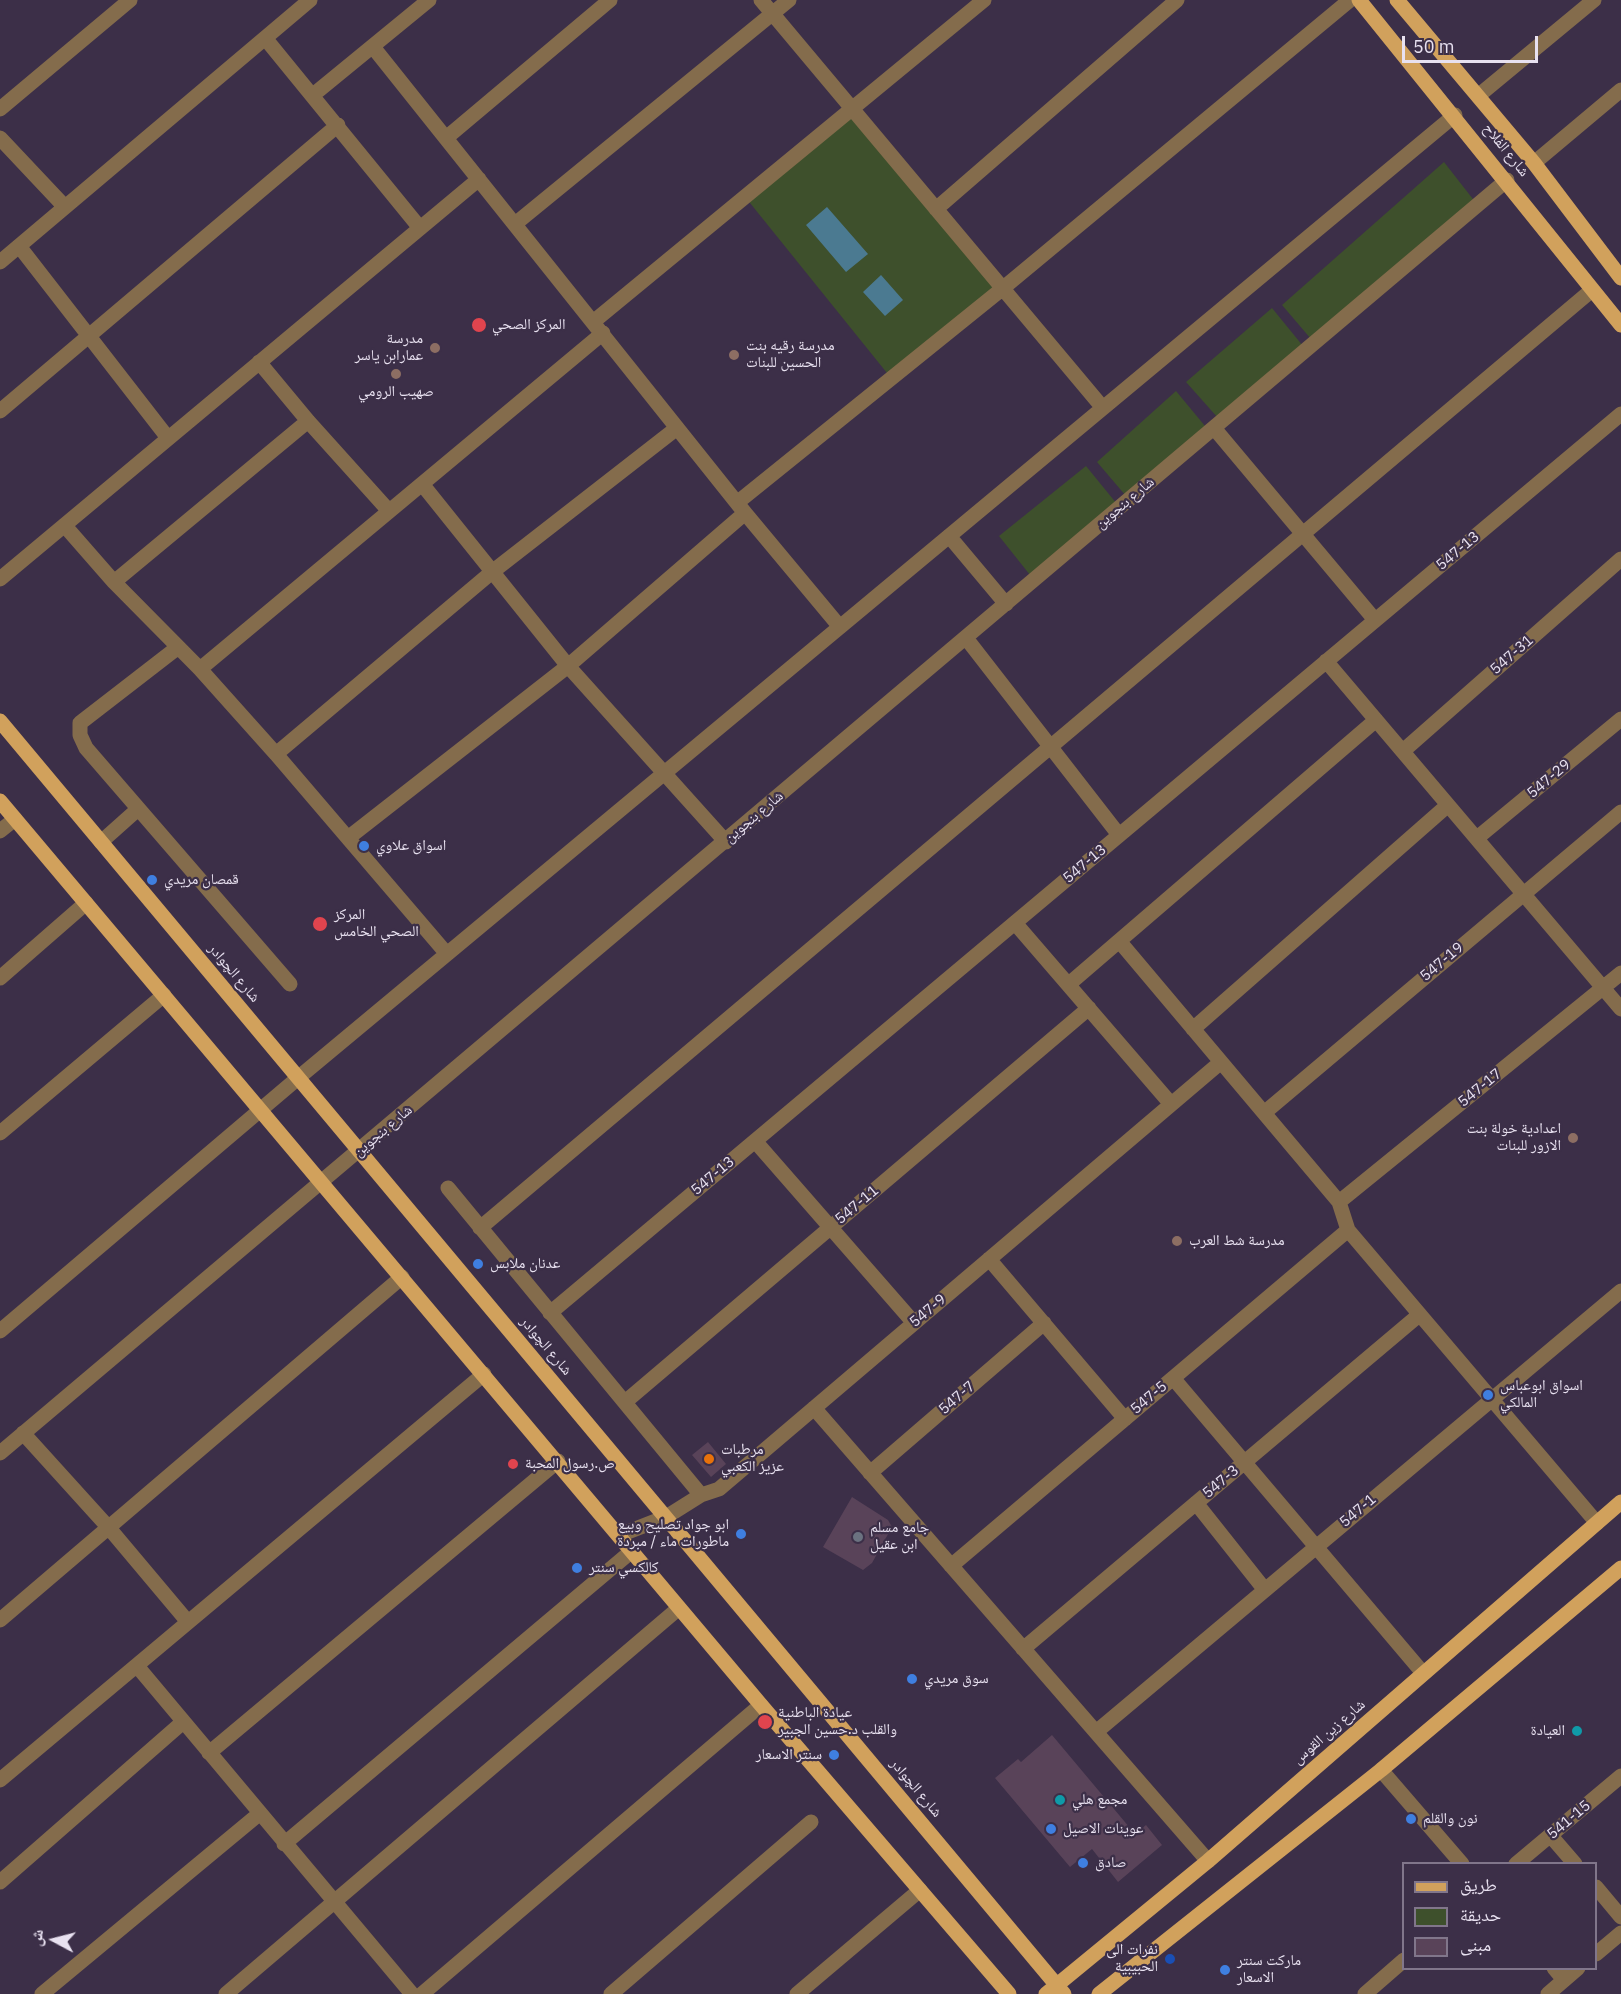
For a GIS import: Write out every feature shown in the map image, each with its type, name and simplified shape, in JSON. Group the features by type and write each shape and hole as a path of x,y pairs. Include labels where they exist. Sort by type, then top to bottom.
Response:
{"main road":[{"name":"شارع الفلاح","path":"1359,0 1507,180 1621,325"},
{"name":"شارع الفلاح","path":"1397,0 1534,163 1621,278"},
{"name":"شارع الچوادر","path":"0,721 666,1517 1056,1991"},
{"path":"0,801 633,1550 761,1705 1009,1994"},
{"name":"شارع زين القوس","path":"1056,1991 1621,1502"},
{"path":"1099,1994 1381,1770 1621,1568"}],"street":[{"path":"0,109 130,0"},
{"path":"0,262 310,0"},
{"path":"313,94 429,0"},
{"path":"446,138 610,0"},
{"path":"761,0 1103,408"},
{"path":"515,224 789,0"},
{"path":"200,669 422,484 598,328 984,0"},
{"path":"936,209 1177,0"},
{"path":"348,838 568,666 741,508 1350,0"},
{"path":"1478,96 1594,0"},
{"path":"265,38 420,228"},
{"path":"373,47 677,429 840,627"},
{"path":"1534,163 1621,90"},
{"path":"0,1331 298,1078 1455,116"},
{"path":"0,411 338,125"},
{"path":"0,138 64,207"},
{"path":"0,579 479,179"},
{"name":"شارع بنجوين","path":"0,1453 1507,180"},
{"path":"19,246 168,438"},
{"path":"480,1228 1592,290"},
{"path":"259,362 308,422 389,511"},
{"name":"547-13","path":"550,1313 1621,414"},
{"path":"114,582 308,422"},
{"path":"1214,428 1375,620"},
{"path":"276,754 492,572 677,429"},
{"path":"422,484 568,666 726,842"},
{"path":"65,525 114,582 200,669 276,754 447,954"},
{"path":"949,536 1006,604"},
{"name":"547-31","path":"1403,751 1621,559"},
{"path":"966,638 1119,835"},
{"path":"177,648 80,723 80,735 86,748 290,984"},
{"path":"1326,661 1621,1009"},
{"name":"547-29","path":"1477,838 1621,719"},
{"path":"1069,984 1376,720"},
{"path":"1193,1029 1448,805"},
{"path":"101,842 138,809"},
{"name":"547-19","path":"1264,1113 1621,812"},
{"path":"0,831 15,819"},
{"path":"0,978 86,903"},
{"path":"1015,923 1171,1104"},
{"path":"1120,942 1339,1203 1348,1230 1597,1523"},
{"name":"547-17","path":"1339,1203 1621,973"},
{"path":"0,1133 164,995"},
{"name":"547-11","path":"625,1402 1089,1008"},
{"name":"547-9","path":"620,1535 666,1517 701,1495 719,1489 1221,1062"},
{"path":"755,1141 914,1323"},
{"path":"448,1188 701,1495"},
{"name":"547-5","path":"951,1566 1348,1230"},
{"path":"990,1259 1125,1419"},
{"path":"0,1620 402,1277"},
{"name":"547-1","path":"1096,1732 1621,1291"},
{"name":"547-3","path":"1023,1649 1419,1315"},
{"name":"547-7","path":"870,1473 1044,1323"},
{"path":"0,1780 484,1374"},
{"path":"1173,1378 1423,1673"},
{"path":"814,1408 1208,1861"},
{"path":"23,1433 109,1528 188,1622"},
{"path":"209,1753 558,1461"},
{"path":"1196,1503 1265,1590"},
{"path":"284,1844 633,1550"},
{"path":"226,1994 679,1608"},
{"path":"136,1666 333,1903 412,1994"},
{"path":"422,1994 761,1705"},
{"path":"0,1882 183,1722"},
{"path":"1381,1770 1461,1862"},
{"name":"541-15","path":"1517,1862 1621,1776"},
{"path":"42,1994 259,1814"},
{"path":"611,1994 811,1822"},
{"path":"1550,1835 1574,1862"},
{"path":"1597,1888 1621,1917"},
{"path":"797,1994 920,1890"},
{"path":"1597,1953 1621,1933"},
{"path":"1365,1994 1402,1962"},
{"path":"1548,1994 1559,1974"}],"green space":[{"path":"853,110 1002,289 891,378 746,198"},
{"path":"1444,162 1476,203 1311,339 1282,305"},
{"path":"1272,308 1303,346 1218,418 1186,382"},
{"path":"1176,391 1205,426 1126,496 1097,462"},
{"path":"1086,466 1117,504 1030,575 999,536"}],"water":[{"path":"827,207 868,254 846,272 806,225"},
{"path":"881,275 903,300 885,316 863,292"}],"building":[{"name":"مرطبات عزيز الكعبي","path":"708,1442 726,1464 711,1477 692,1455"},
{"name":"جامع مسلم ابن عقيل","path":"852,1497 888,1520 892,1527 872,1563 863,1570 823,1547"},
{"name":"مجمع هلي","path":"1052,1735 1135,1834 1146,1825 1162,1845 1118,1882 1092,1849 1070,1867 995,1778 1018,1759 1021,1762"}],"place":[{"name":"المركز الصحي","path":"479,325"},
{"name":"مدرسة عمارابن ياسر","path":"435,348"},
{"name":"مدرسة رقيه بنت الحسين للبنات","path":"734,355"},
{"name":"صهيب الرومي","path":"396,374"},
{"name":"اسواق علاوي","path":"364,846"},
{"name":"قمصان مريدي","path":"152,880"},
{"name":"المركز الصحي الخامس","path":"320,924"},
{"name":"اعدادية خولة بنت الازور للبنات","path":"1573,1138"},
{"name":"مدرسة شط العرب","path":"1177,1241"},
{"name":"عدنان ملابس","path":"478,1264"},
{"name":"اسواق ابوعباس المالكي","path":"1488,1395"},
{"name":"مرطبات عزيز الكعبي","path":"709,1459"},
{"name":"ص.رسول المحبة","path":"513,1464"},
{"name":"ابو جواد تصليح وبيع ماطورات ماء / مبردة","path":"741,1534"},
{"name":"جامع مسلم ابن عقيل","path":"858,1537"},
{"name":"كالكسي سنتر","path":"577,1568"},
{"name":"سوق مريدي","path":"912,1679"},
{"name":"عيادة الباطنية والقلب د.حسين الجبير","path":"765,1722"},
{"name":"العيادة","path":"1577,1731"},
{"name":"سنتر الاسعار","path":"834,1755"},
{"name":"مجمع هلي","path":"1060,1800"},
{"name":"نون والقلم","path":"1411,1819"},
{"name":"عوينات الاصيل","path":"1051,1829"},
{"name":"صادق","path":"1083,1863"},
{"name":"نفرات الى الحبيبية","path":"1170,1959"},
{"name":"ماركت سنتر الاسعار","path":"1225,1970"}]}
